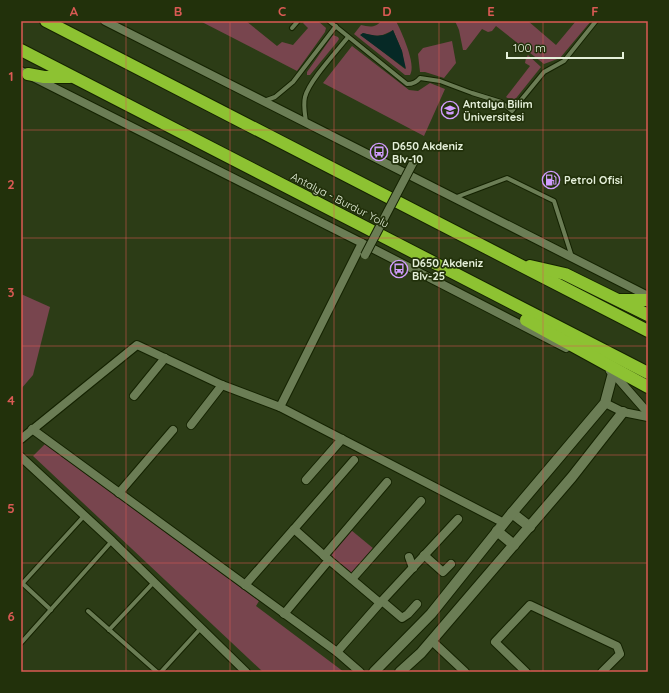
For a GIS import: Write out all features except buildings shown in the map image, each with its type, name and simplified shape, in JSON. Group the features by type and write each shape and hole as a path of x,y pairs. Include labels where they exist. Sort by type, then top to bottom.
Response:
{"highway":[{"path":"46,21 648,331"},
{"name":"Antalya - Burdur Yolu","path":"21,50 648,374"},
{"path":"24,72 44,77 57,76 75,78"},
{"path":"403,247 433,268 648,387"},
{"path":"512,262 565,274 648,315"},
{"path":"618,300 648,300"}],"street":[{"path":"105,21 648,296"},
{"path":"24,72 362,243 614,373 648,413"},
{"path":"365,255 414,161"},
{"path":"280,407 362,243"},
{"path":"21,439 137,345 222,385 280,407 342,439 500,527 514,545"},
{"path":"134,396 165,358"},
{"path":"374,672 431,614 500,527 605,404 614,373"},
{"path":"191,425 222,385"},
{"path":"605,404 623,412 648,417"},
{"path":"400,672 422,653 572,477 623,412"},
{"path":"32,429 337,652 360,672"},
{"path":"119,493 173,430"},
{"path":"306,480 342,439"},
{"path":"21,457 112,541 246,672"},
{"path":"245,585 354,460"},
{"path":"284,614 326,558 387,482"},
{"path":"352,580 421,501"},
{"path":"512,513 530,527"},
{"path":"337,652 458,519"},
{"path":"294,529 352,580 402,618 418,604"},
{"path":"424,555 443,572 450,564"},
{"path":"410,556 413,568"},
{"path":"526,672 495,642 530,605 617,646 620,654 602,672"},
{"path":"432,641 465,672"}],"lane":[{"path":"292,28 298,21"},
{"path":"329,21 407,84 418,81 420,78 440,81 501,102 512,111 544,72 564,61 596,21"},
{"path":"264,102 275,97 293,82 336,26"},
{"path":"306,123 304,111 305,97 312,82 348,37"},
{"path":"454,198 507,178 554,201 572,258"},
{"path":"51,610 22,584 84,516"},
{"path":"21,643 112,541"},
{"path":"109,630 154,582"},
{"path":"88,611 157,672"},
{"path":"161,672 201,628"}],"shaded area":[{"path":"200,21 246,21 277,46 282,42 293,45 308,28 303,23 305,21 318,21 326,28 325,32 297,71"},
{"path":"381,21 396,21 410,56 412,70 410,75 405,75 354,34 361,25 372,26","holes":["393,30 402,51 405,69 361,35 363,33 379,36"]},
{"path":"455,21 528,21 556,45 576,21 591,21 560,58 544,64 496,26 492,31 488,32 482,29 466,50 463,50 459,30"},
{"path":"333,35 339,39 310,75 307,75 307,72"},
{"path":"452,41 456,63 444,78 425,72 420,72 418,54 423,48"},
{"path":"352,46 409,90 418,91 430,83 445,89 424,136 323,83"},
{"path":"528,55 541,67 513,102 506,97 530,66 525,63"},
{"path":"21,294 50,307 33,375 21,389"},
{"path":"45,444 259,601 256,606 344,672 263,672 33,456"},
{"path":"351,530 374,549 353,574 330,555"}],"water":[{"path":"393,30 402,51 406,69 360,35 363,33 382,35"}],"place":[{"name":"Antalya Bilim Üniversitesi","path":"450,110"},
{"name":"D650 Akdeniz Blv-10","path":"379,152"},
{"name":"Petrol Ofisi","path":"551,180"},
{"name":"D650 Akdeniz Blv-25","path":"399,269"}]}
